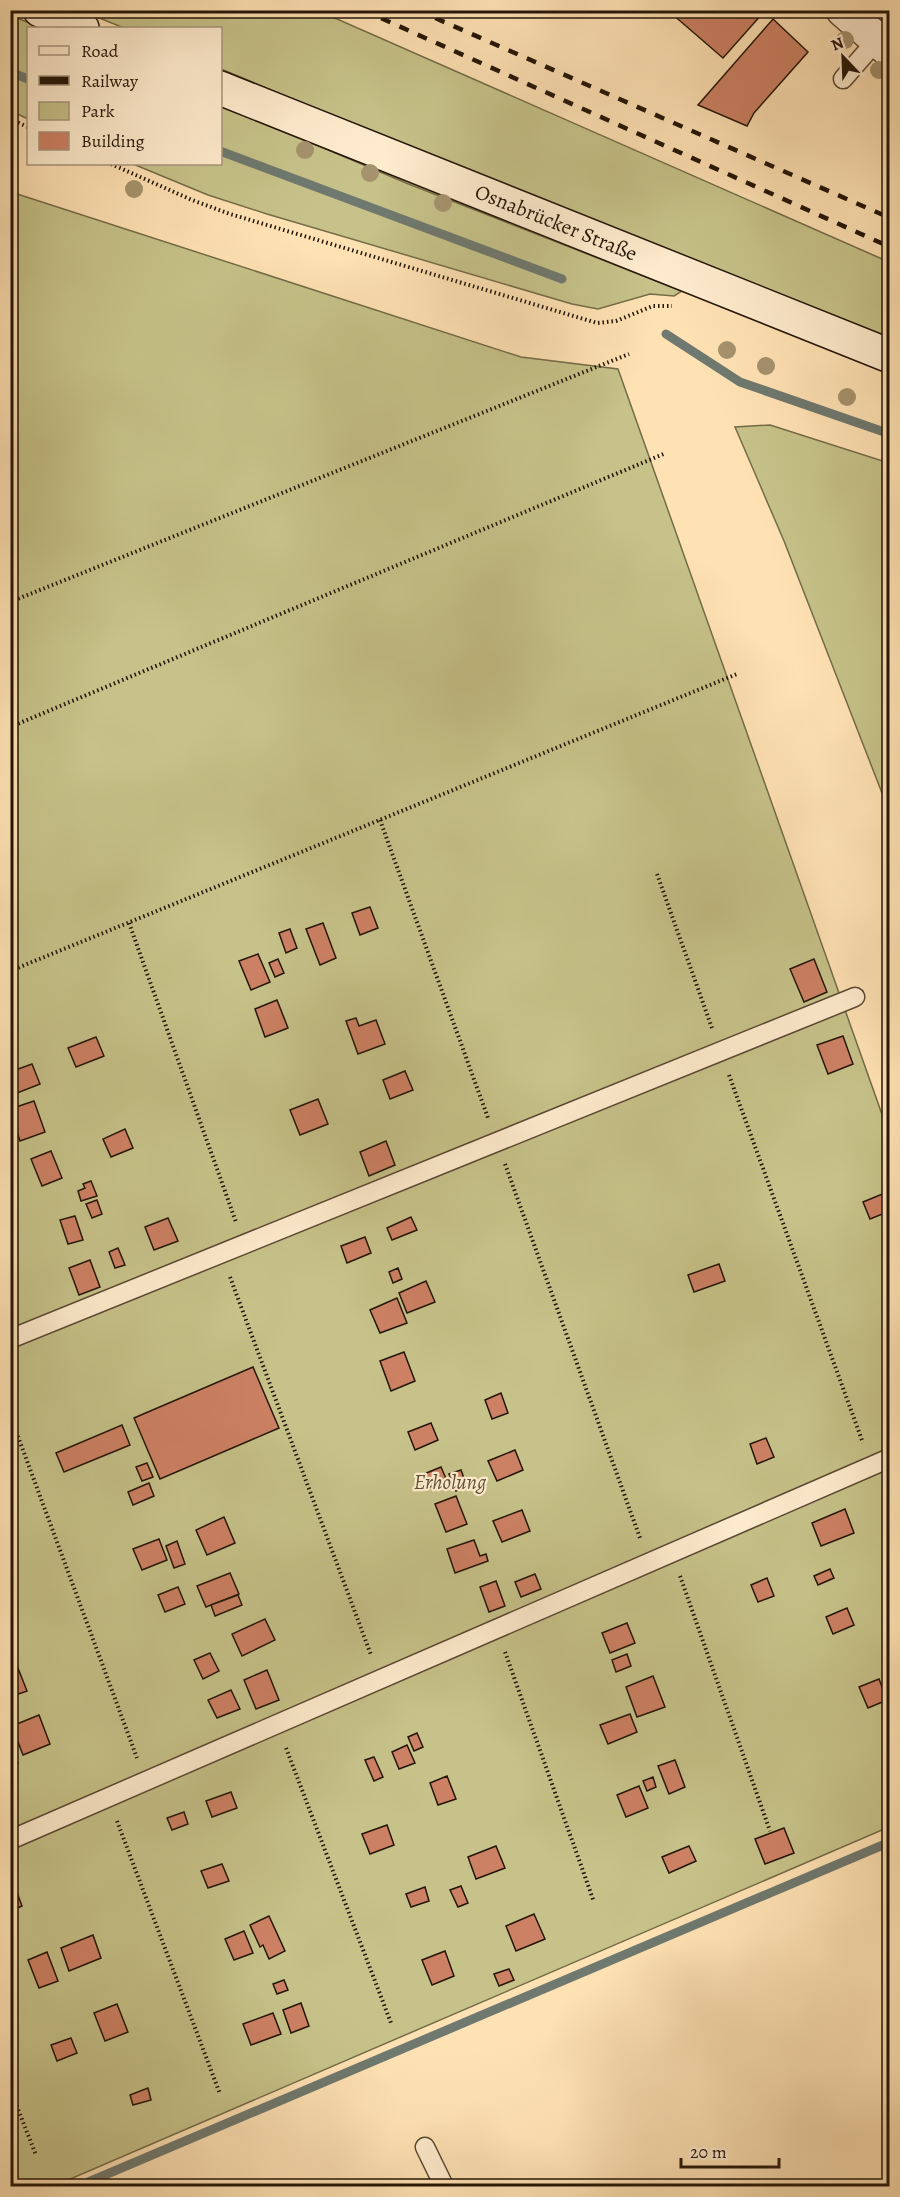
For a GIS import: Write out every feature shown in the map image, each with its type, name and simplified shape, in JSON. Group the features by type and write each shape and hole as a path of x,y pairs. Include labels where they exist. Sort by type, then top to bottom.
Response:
{"main road":[{"path":"40,10 80,27"},
{"path":"843,10 883,46"},
{"name":"Osnabrücker Straße","path":"222,89 890,356"}],"lane":[{"path":"843,79 883,46"},
{"path":"10,1340 855,997"},
{"path":"10,1840 890,1458"},
{"path":"425,2147 444,2187"}],"path":[{"path":"10,119 27,126"},
{"path":"113,165 230,214 597,323 616,321 653,306 679,306"},
{"path":"10,602 629,354"},
{"path":"10,727 666,453"},
{"path":"10,971 737,674"},
{"path":"380,820 649,1563"},
{"path":"657,874 872,1466"},
{"path":"129,923 244,1244"},
{"path":"221,1254 380,1680"},
{"path":"10,1415 145,1782"},
{"path":"672,1553 770,1831"},
{"path":"497,1629 594,1902"},
{"path":"277,1725 391,2023"},
{"path":"108,1798 220,2094"},
{"path":"10,2089 36,2155"}],"green space":[{"path":"82,11 319,11 889,262 889,339 454,166 222,69 222,27 122,27"},
{"path":"10,15 39,27 27,27 27,119 11,111"},
{"path":"222,104 406,183 682,291 674,296 650,294 598,309 572,304 208,195 135,165 222,165"},
{"name":"Erholung","path":"11,192 521,357 618,369 890,1137 889,1827 54,2186 11,2186"},
{"path":"770,425 889,463 889,811 784,541 735,427"}],"building":[{"path":"675,10 758,10 762,14 723,58 672,14"},
{"path":"773,19 808,52 754,113 747,126 698,105"},
{"path":"370,907 378,928 360,935 352,913"},
{"path":"323,923 336,958 320,965 306,929"},
{"path":"290,929 297,948 286,953 279,933"},
{"path":"258,954 270,982 251,990 239,961"},
{"path":"278,959 284,973 275,977 269,963"},
{"path":"814,959 827,992 804,1002 790,969"},
{"path":"277,1000 288,1028 265,1037 255,1009"},
{"path":"356,1018 359,1026 376,1020 385,1044 358,1054 346,1021"},
{"path":"843,1036 853,1064 828,1074 817,1045"},
{"path":"96,1037 104,1056 76,1067 68,1048"},
{"path":"32,1064 40,1084 12,1095 10,1072"},
{"path":"405,1071 413,1090 390,1099 383,1080"},
{"path":"318,1099 328,1124 300,1135 290,1110"},
{"path":"34,1101 45,1132 20,1141 10,1109"},
{"path":"125,1129 133,1148 111,1157 103,1139"},
{"path":"386,1141 395,1165 369,1176 360,1152"},
{"path":"51,1151 62,1178 42,1186 31,1159"},
{"path":"91,1181 97,1196 81,1201 78,1191 85,1188 83,1184"},
{"path":"885,1193 890,1203 890,1211 870,1219 863,1202"},
{"path":"97,1200 102,1214 92,1218 86,1204"},
{"path":"75,1216 83,1240 68,1244 60,1220"},
{"path":"411,1217 417,1230 392,1240 387,1228"},
{"path":"168,1218 178,1241 154,1250 145,1227"},
{"path":"365,1237 371,1253 347,1263 341,1246"},
{"path":"118,1248 125,1265 115,1268 109,1252"},
{"path":"90,1260 100,1287 79,1295 69,1268"},
{"path":"719,1264 725,1281 694,1292 688,1275"},
{"path":"398,1268 402,1279 393,1283 389,1272"},
{"path":"426,1281 435,1302 407,1313 399,1293"},
{"path":"397,1298 407,1323 380,1333 370,1310"},
{"path":"404,1352 415,1381 391,1391 380,1361"},
{"path":"253,1367 279,1428 160,1479 134,1418"},
{"path":"501,1393 508,1413 492,1419 485,1400"},
{"path":"431,1423 438,1440 415,1450 408,1432"},
{"path":"122,1425 130,1445 64,1472 56,1453"},
{"path":"766,1438 774,1457 757,1464 750,1444"},
{"path":"515,1450 523,1470 497,1481 488,1461"},
{"path":"147,1463 153,1477 142,1481 136,1467"},
{"path":"441,1467 447,1481 430,1487 424,1474"},
{"path":"461,1470 467,1486 456,1491 449,1474"},
{"path":"149,1483 154,1496 133,1505 128,1492"},
{"path":"456,1496 467,1524 446,1532 435,1504"},
{"path":"845,1509 854,1533 821,1546 812,1523"},
{"path":"522,1510 530,1531 502,1542 493,1521"},
{"path":"224,1517 235,1543 207,1555 196,1530"},
{"path":"159,1539 167,1560 142,1570 133,1549"},
{"path":"474,1540 480,1556 486,1554 488,1561 455,1573 447,1549"},
{"path":"177,1541 185,1564 174,1568 166,1546"},
{"path":"830,1569 834,1578 818,1585 814,1576"},
{"path":"230,1573 239,1594 206,1607 197,1586"},
{"path":"535,1574 541,1589 521,1597 515,1582"},
{"path":"767,1578 774,1596 758,1602 751,1585"},
{"path":"496,1581 505,1606 489,1612 480,1587"},
{"path":"178,1587 185,1604 165,1612 158,1595"},
{"path":"238,1595 242,1605 215,1616 211,1605"},
{"path":"847,1608 854,1625 833,1634 826,1617"},
{"path":"265,1619 275,1640 242,1656 232,1634"},
{"path":"627,1623 635,1643 610,1653 602,1633"},
{"path":"210,1653 219,1671 203,1679 194,1660"},
{"path":"627,1654 631,1666 616,1672 612,1660"},
{"path":"16,1663 27,1691 10,1697 10,1665"},
{"path":"267,1670 279,1700 256,1709 244,1680"},
{"path":"653,1676 665,1707 637,1717 626,1687"},
{"path":"879,1679 887,1700 868,1708 859,1687"},
{"path":"231,1690 240,1709 217,1718 208,1700"},
{"path":"630,1714 637,1732 608,1744 600,1725"},
{"path":"39,1715 50,1744 23,1755 12,1726"},
{"path":"417,1733 423,1747 414,1751 408,1737"},
{"path":"10,1744 18,1763 10,1766"},
{"path":"407,1745 415,1763 399,1769 392,1752"},
{"path":"374,1757 383,1777 374,1781 365,1760"},
{"path":"675,1760 685,1787 669,1794 658,1766"},
{"path":"447,1776 456,1799 438,1805 430,1783"},
{"path":"653,1777 656,1787 647,1791 643,1781"},
{"path":"639,1786 648,1808 626,1817 617,1795"},
{"path":"231,1792 237,1808 212,1817 206,1801"},
{"path":"184,1812 188,1824 172,1830 167,1818"},
{"path":"387,1825 394,1845 370,1854 362,1834"},
{"path":"784,1828 794,1853 765,1864 755,1839"},
{"path":"496,1846 505,1868 476,1879 468,1857"},
{"path":"689,1846 696,1861 669,1873 662,1857"},
{"path":"222,1864 229,1881 208,1888 201,1871"},
{"path":"461,1886 468,1903 458,1907 450,1890"},
{"path":"15,1887 22,1906 10,1911 10,1889"},
{"path":"425,1887 429,1901 411,1907 406,1894"},
{"path":"534,1914 545,1939 516,1951 506,1926"},
{"path":"269,1916 285,1951 269,1959 263,1945 260,1947 250,1925"},
{"path":"244,1931 253,1953 234,1960 225,1939"},
{"path":"93,1935 101,1958 69,1971 61,1948"},
{"path":"445,1951 454,1976 432,1985 422,1960"},
{"path":"47,1952 58,1981 39,1988 28,1960"},
{"path":"509,1969 514,1980 499,1986 494,1974"},
{"path":"284,1980 288,1990 277,1994 273,1984"},
{"path":"301,2003 309,2026 291,2033 283,2010"},
{"path":"117,2004 128,2032 105,2041 94,2013"},
{"path":"273,2013 281,2034 251,2045 243,2024"},
{"path":"71,2038 77,2053 57,2061 51,2045"},
{"path":"148,2088 151,2100 133,2105 130,2095"}],"waterway":[{"path":"10,72 27,79"},
{"path":"222,152 562,279"},
{"path":"666,334 740,382 890,434"},
{"path":"79,2186 890,1842"}],"railway":[{"path":"363,10 890,247"},
{"path":"417,10 890,218"}]}
